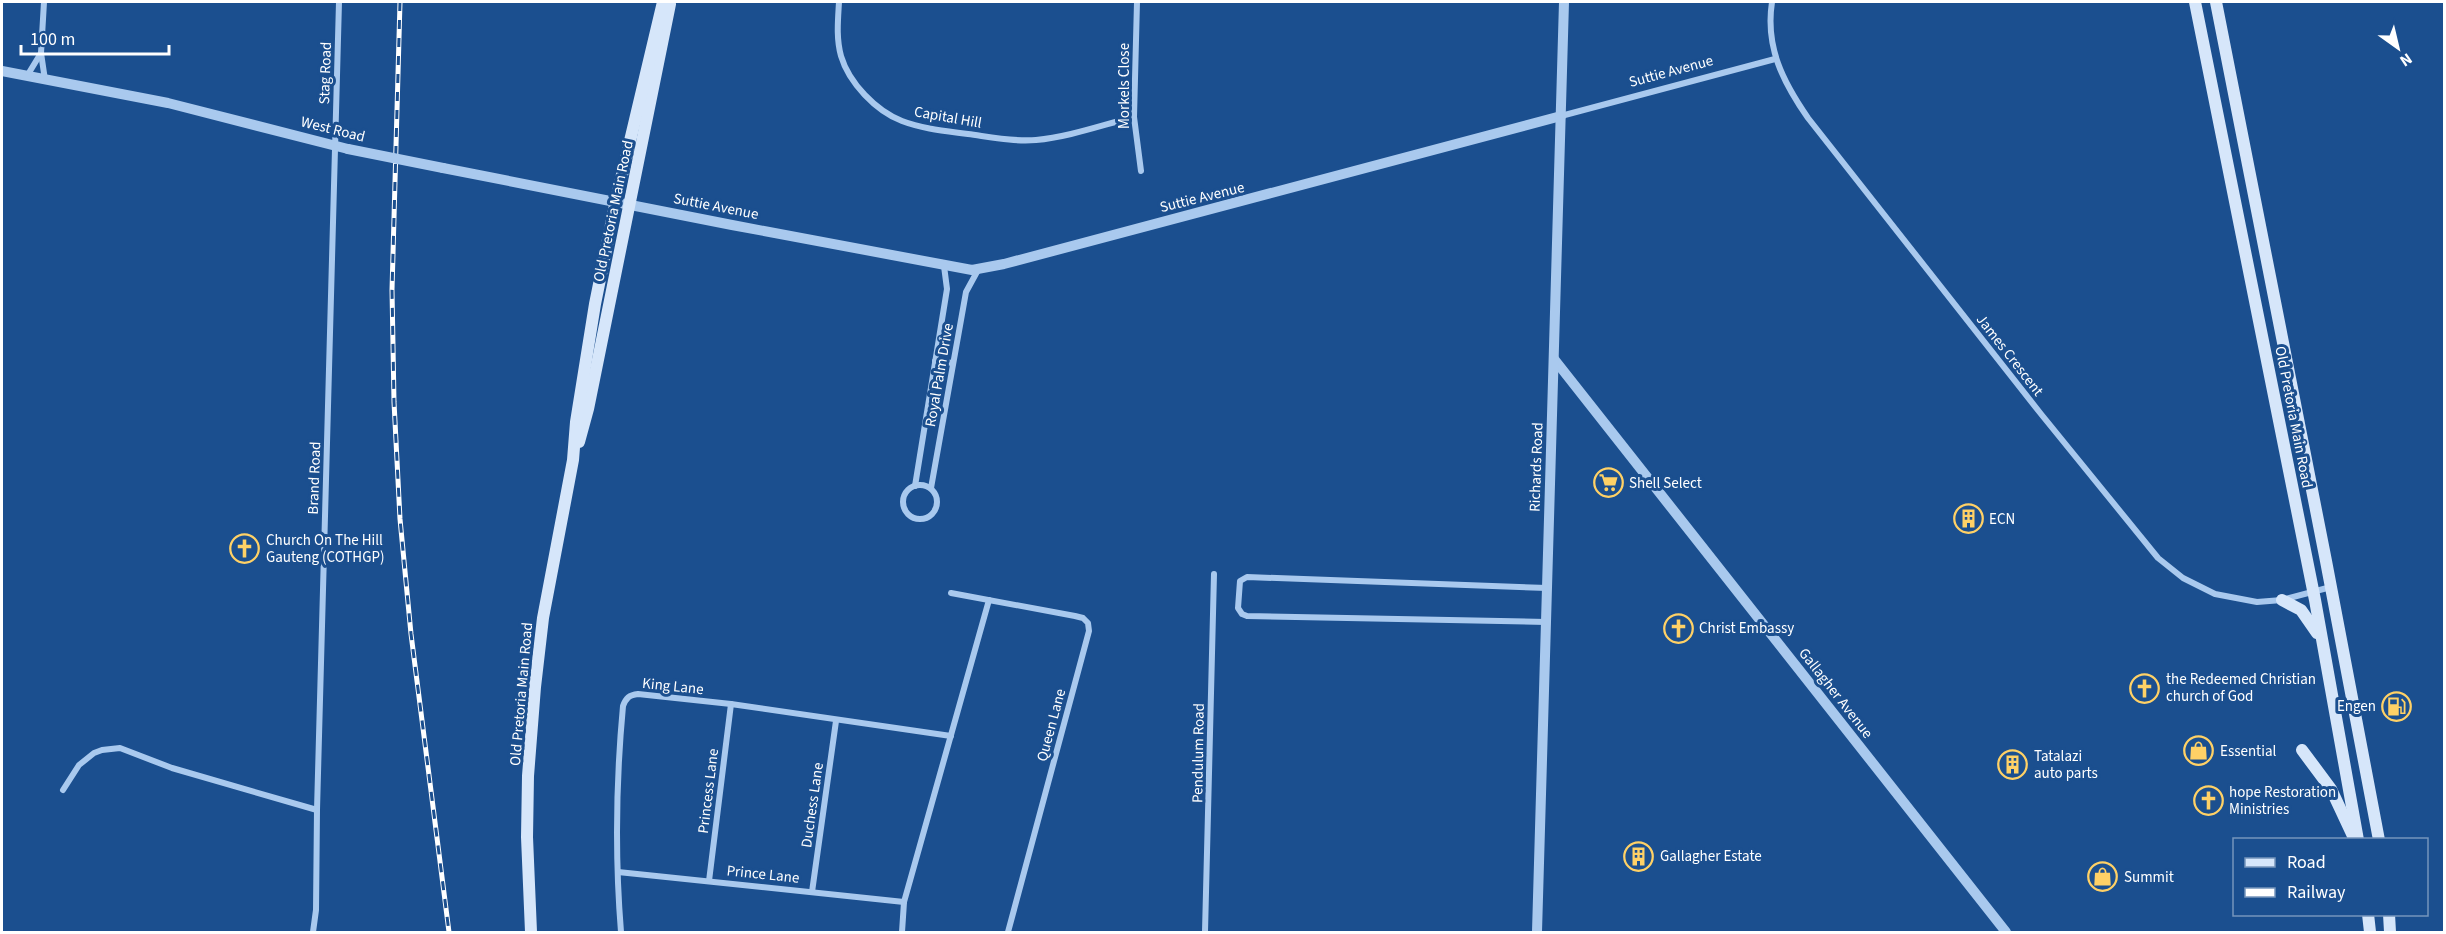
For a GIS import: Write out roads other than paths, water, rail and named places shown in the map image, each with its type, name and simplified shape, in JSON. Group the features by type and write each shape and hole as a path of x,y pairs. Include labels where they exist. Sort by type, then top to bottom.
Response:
{"main road":[{"name":"Old Pretoria Main Road","path":"531,933 527,837 531,724 543,618 573,460 587,345 616,200 663,2"},
{"name":"Old Pretoria Main Road","path":"573,460 586,419 671,2"},
{"name":"Old Pretoria Main Road","path":"2195,2 2324,648 2356,838"},
{"name":"Old Pretoria Main Road","path":"2216,2 2379,838"},
{"path":"2282,600 2294,605 2304,613 2324,648"},
{"path":"2302,750 2331,789 2355,838"},
{"path":"2368,916 2370,933"},
{"path":"2389,916 2390,933"}],"street":[{"path":"44,2 41,53 45,80"},
{"name":"Stag Road","path":"335,146 339,2"},
{"name":"Capital Hill","path":"839,2 838,40 846,65 861,90 876,105 889,115 904,122 932,129 1035,141 1134,117"},
{"name":"Morkels Close","path":"1137,2 1134,117 1141,171"},
{"name":"Richards Road","path":"1537,933 1564,2"},
{"name":"James Crescent","path":"1772,2 1770,36 1775,59 1785,82 1808,118 2041,414 2158,558 2183,578 2215,594 2257,602 2282,600 2331,587"},
{"path":"27,76 41,53"},
{"name":"Suttie Avenue","path":"616,200 629,205 944,266 978,269 1319,182 1775,59"},
{"name":"West Road","path":"2,71 168,103 348,149 616,200"},
{"name":"Brand Road","path":"313,933 316,910 335,146"},
{"name":"Royal Palm Drive","path":"915,486 948,285 944,266"},
{"name":"Royal Palm Drive","path":"931,488 966,292 978,269"},
{"name":"Gallagher Avenue","path":"1554,358 2006,933"},
{"path":"935,361 953,363"},
{"path":"923,485 931,488 937,499 935,511 925,519 916,519 908,514 903,503 905,494 915,486 923,485"},
{"name":"Pendulum Road","path":"1205,933 1214,574"},
{"path":"1546,622 1247,616 1242,614 1238,608 1240,581 1247,577 1547,588"},
{"path":"902,933 904,902 989,600 951,593"},
{"name":"Queen Lane","path":"989,600 1083,618 1088,622 1089,627 1008,933"},
{"name":"King Lane","path":"621,933 618,872 619,752 623,706 631,695 732,704 951,736"},
{"name":"Princess Lane","path":"709,881 732,704"},
{"name":"Duchess Lane","path":"812,892 836,721"},
{"path":"63,790 79,765 94,753 120,747 172,768 317,810"},
{"name":"Prince Lane","path":"618,872 904,902"}],"railway":[{"path":"400,2 392,290 394,402 400,519 411,634 449,932"}],"place":[{"name":"Shell Select","path":"1608,483"},
{"name":"ECN","path":"1968,519"},
{"name":"Church On The Hill Gauteng (COTHGP)","path":"245,549"},
{"name":"Christ Embassy","path":"1678,628"},
{"name":"the Redeemed Christian church of God","path":"2145,688"},
{"name":"Engen","path":"2397,706"},
{"name":"Essential","path":"2199,751"},
{"name":"Tatalazi auto parts","path":"2013,765"},
{"name":"hope Restoration Ministries","path":"2208,801"},
{"name":"Gallagher Estate","path":"1639,856"},
{"name":"Summit","path":"2103,877"}]}
